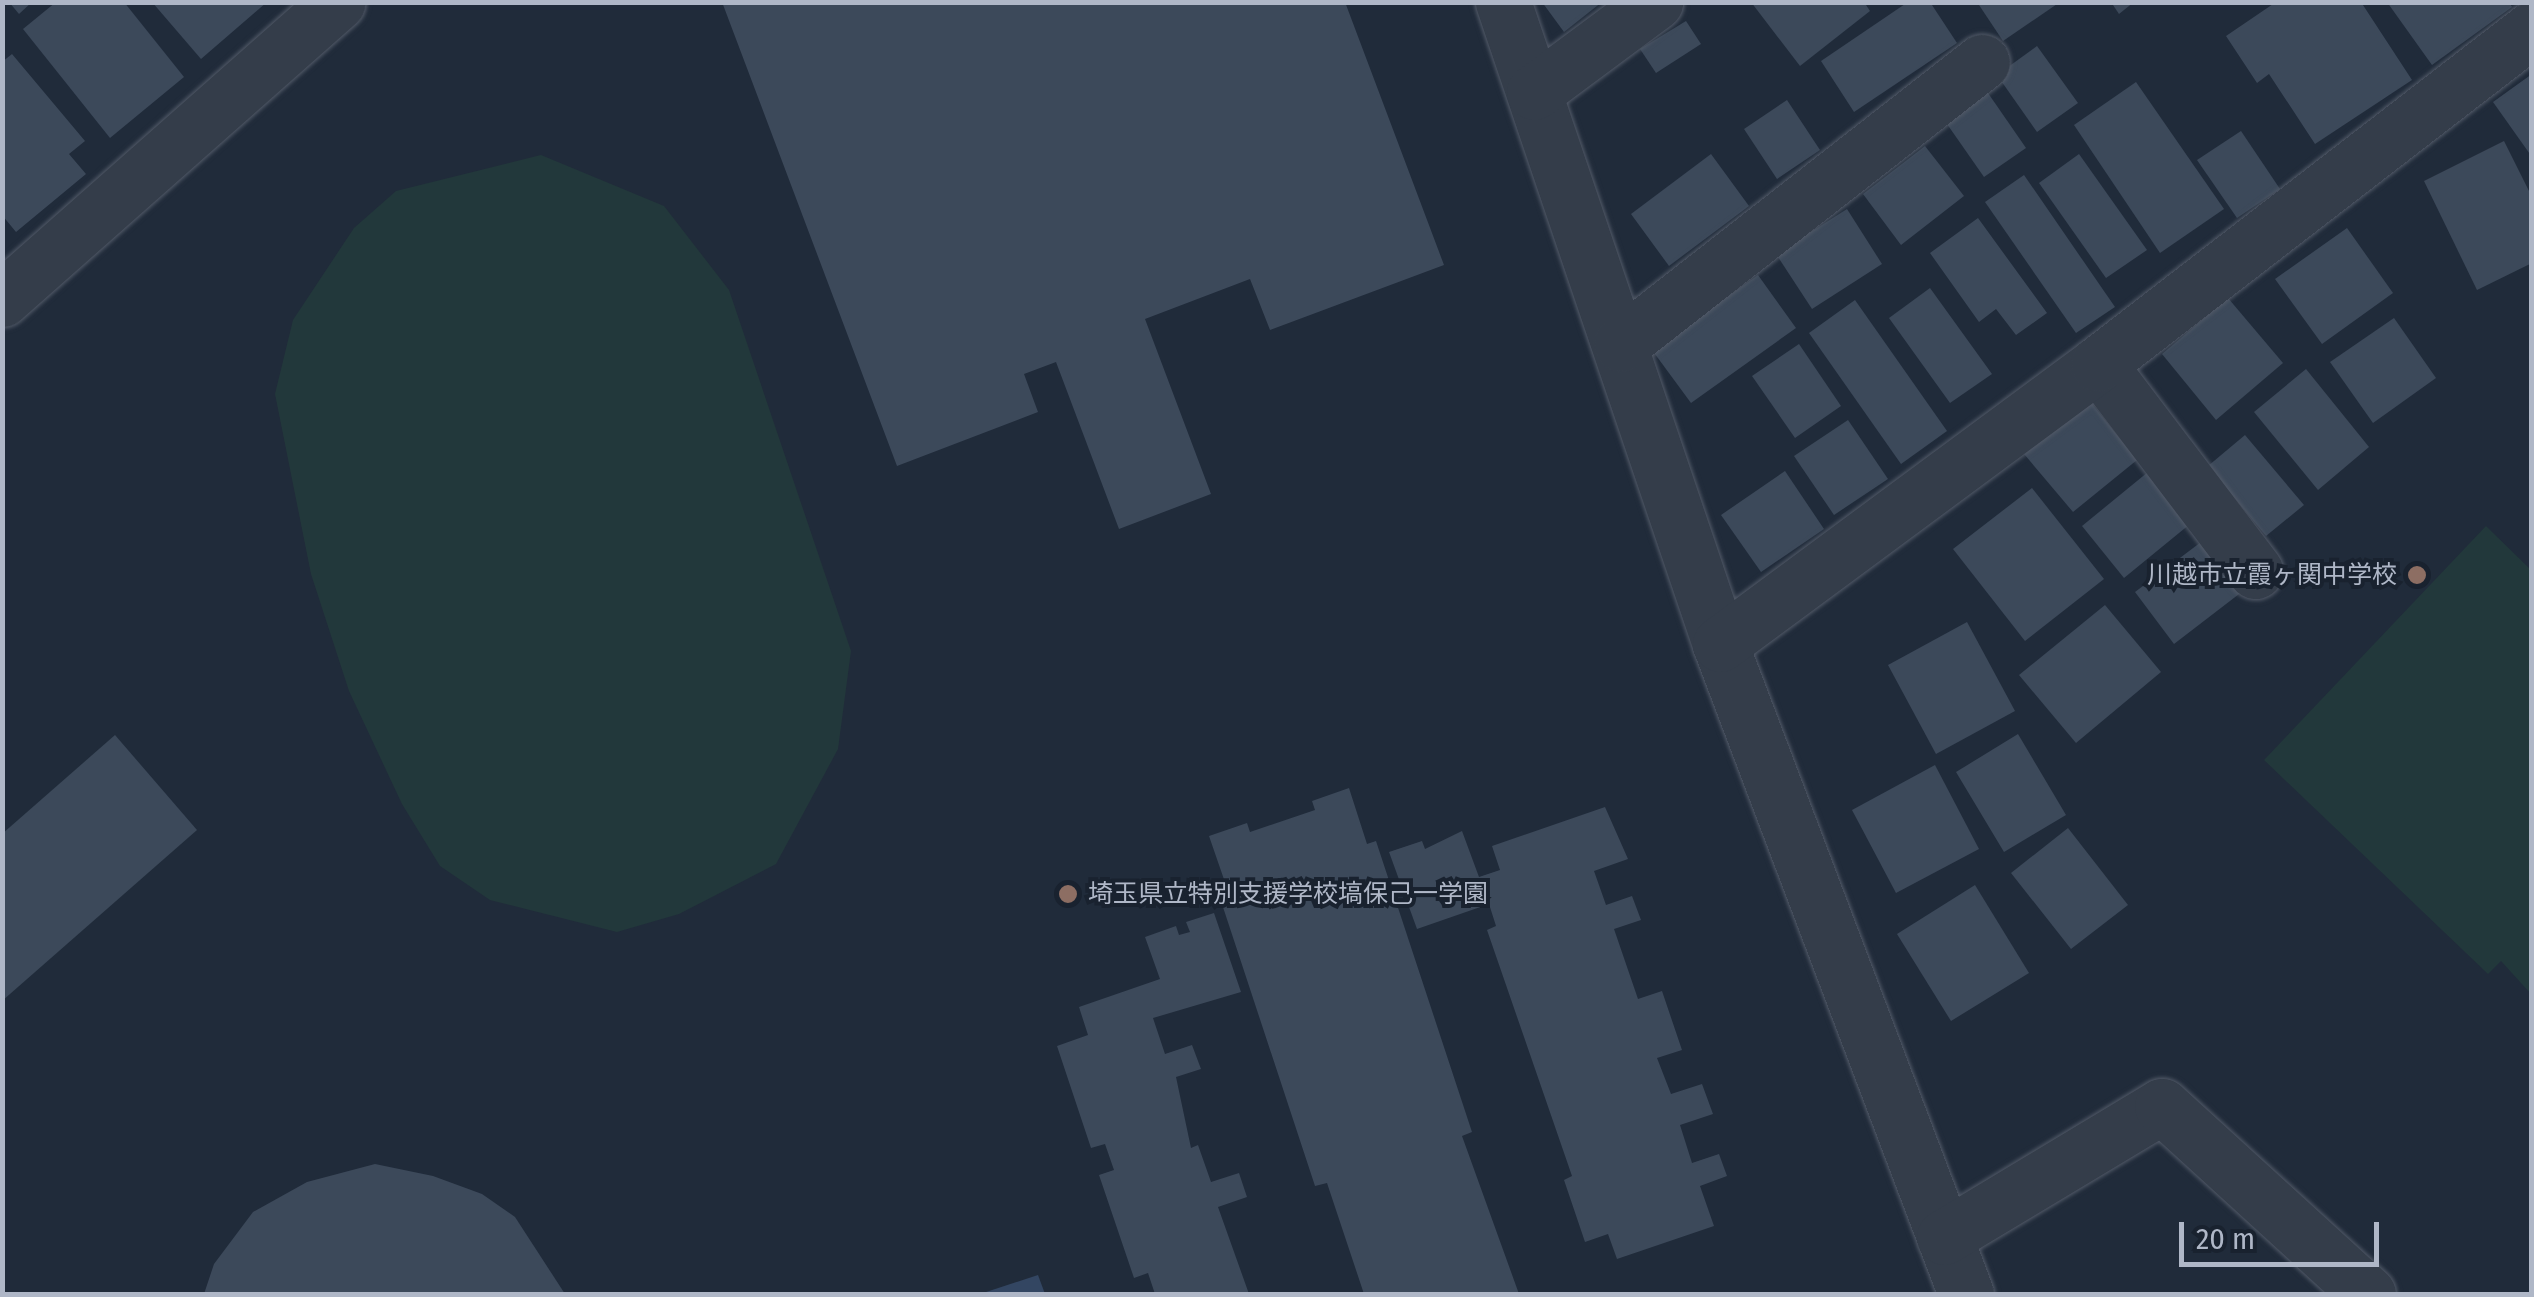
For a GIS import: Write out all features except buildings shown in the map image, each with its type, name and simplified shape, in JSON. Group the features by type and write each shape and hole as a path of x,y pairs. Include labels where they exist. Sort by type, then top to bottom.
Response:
{"street":[{"path":"1503,2 1720,644 1966,1294"},
{"path":"1534,92 1655,2"},
{"path":"2,299 322,8"},
{"path":"1720,644 2098,364 2532,29"},
{"path":"1621,344 1982,62"},
{"path":"2098,364 2255,571"},
{"path":"1944,1237 2162,1106 2364,1293"}],"green space":[{"path":"541,155 664,206 729,290 851,651 838,749 776,864 679,914 617,932 490,900 440,866 402,804 349,691 311,574 275,394 293,320 354,228 396,191"},
{"path":"2486,526 2531,570 2531,994 2501,961 2488,974 2264,760"}],"water":[{"path":"1038,1275 1045,1294 980,1294"}],"place":[{"name":"川越市立霞ヶ関中学校","path":"2417,575"},
{"name":"埼玉県立特別支援学校塙保己一学園","path":"1068,894"}]}
